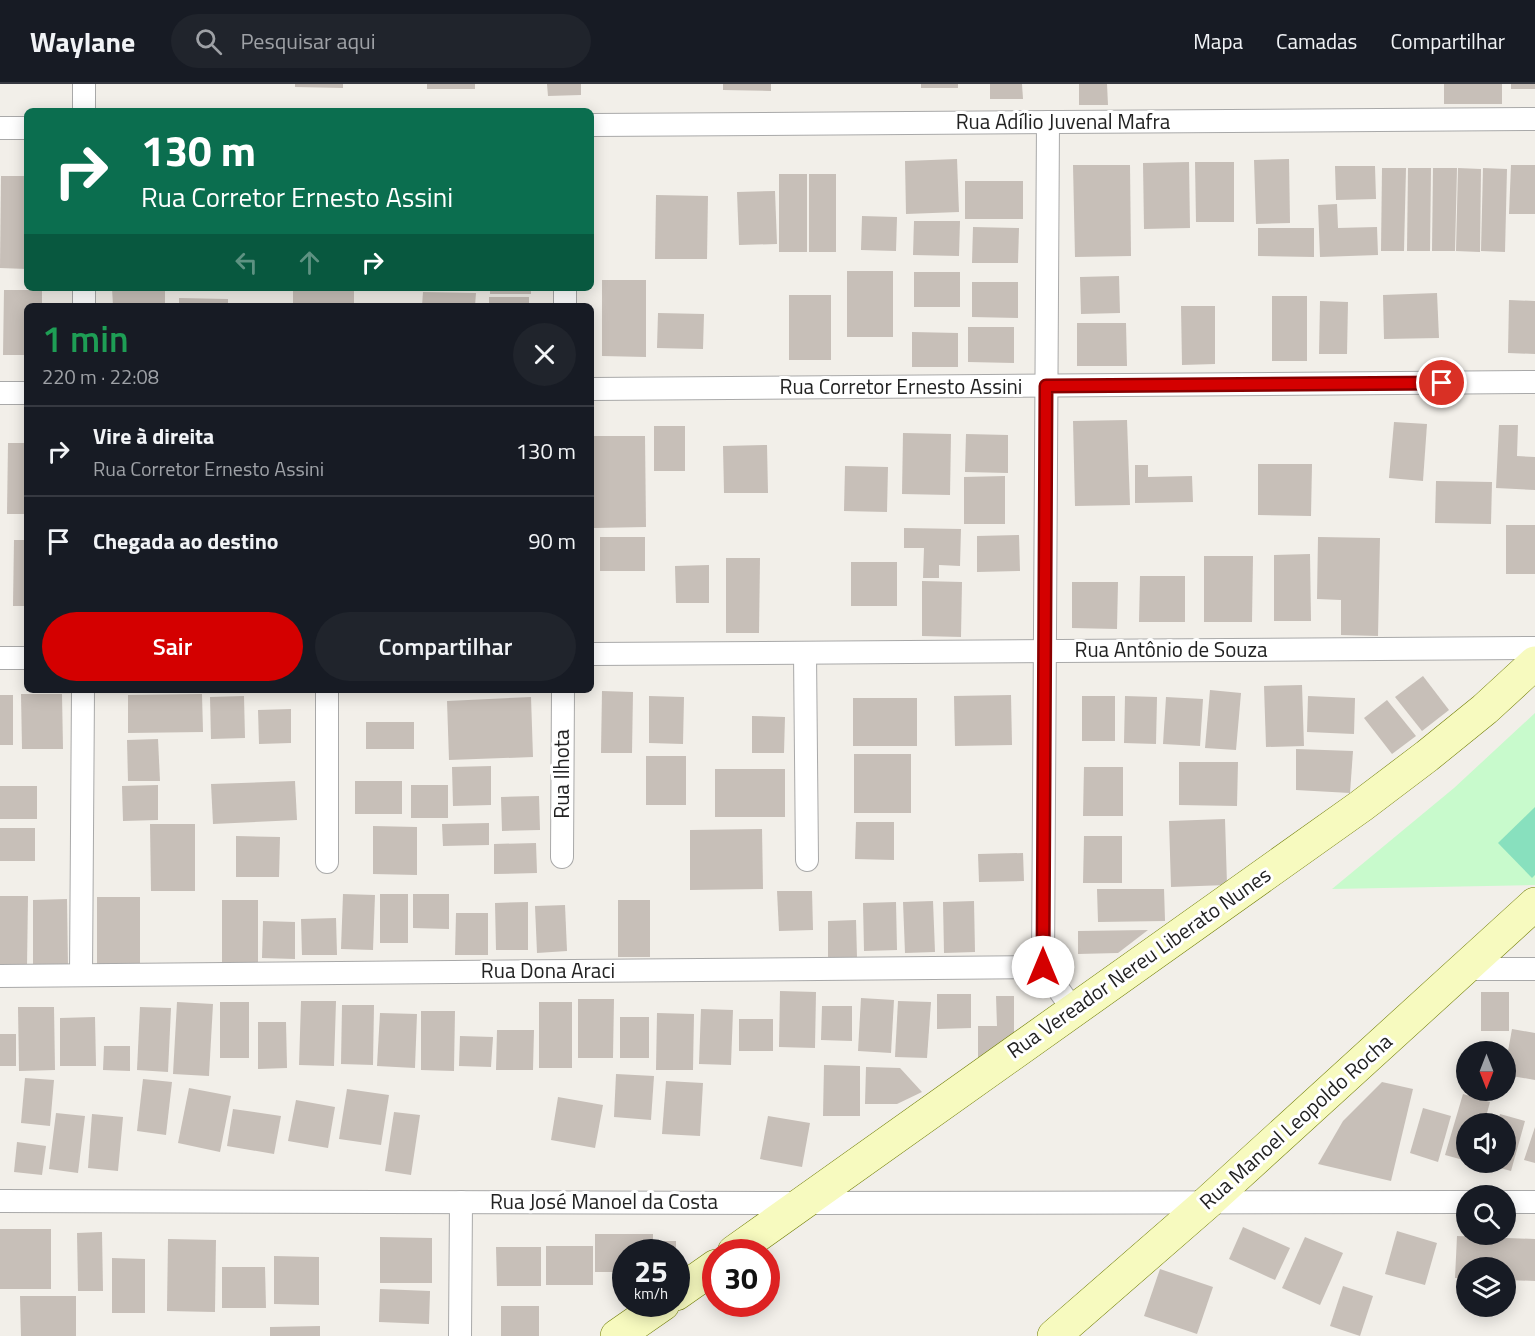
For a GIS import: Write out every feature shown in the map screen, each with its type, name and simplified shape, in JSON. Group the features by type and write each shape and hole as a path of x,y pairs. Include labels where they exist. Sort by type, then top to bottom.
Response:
{"main road":[{"name":"Rua Vereador Nereu Liberato Nunes","path":"752,1239 1389,784 1485,709 1535,663"},
{"name":"Rua Manoel Leopoldo Rocha","path":"1054,1336 1208,1202 1535,904"},
{"path":"617,1336 644,1317"}],"street":[{"path":"84,84 84,108"},
{"name":"Rua Adílio Juvenal Mafra","path":"594,125 1535,119"},
{"path":"1048,122 1043,967 1073,1010"},
{"path":"0,128 24,128"},
{"name":"Rua Corretor Ernesto Assini","path":"594,389 1535,382"},
{"path":"0,393 24,393"},
{"name":"Rua Antônio de Souza","path":"594,654 1535,648"},
{"path":"805,653 807,860"},
{"path":"0,658 24,658"},
{"path":"81,975 83,693"},
{"path":"327,693 327,862"},
{"name":"Rua Ilhota","path":"562,857 563,693"},
{"name":"Rua Dona Araci","path":"0,976 1043,967"},
{"path":"1465,969 1535,969"},
{"name":"Rua José Manoel da Costa","path":"0,1201 1456,1202"},
{"path":"460,1336 462,1202"},
{"path":"1516,1202 1535,1202"}],"green space":[{"path":"1535,713 1535,885 1332,889 1454,788"},
{"path":"1535,807 1535,875 1532,878 1498,843"}],"building":[{"path":"295,84 343,84 343,88 295,87"},
{"path":"427,84 475,84 475,89 427,89"},
{"path":"547,84 581,84 581,95 548,96"},
{"path":"723,84 771,84 771,91 723,90"},
{"path":"921,84 958,84 958,88 921,88"},
{"path":"990,84 1022,84 1023,99 990,99"},
{"path":"1079,84 1107,84 1108,105 1079,105"},
{"path":"1444,84 1502,84 1502,104 1444,104"},
{"path":"1511,84 1535,84 1535,89 1511,89"},
{"path":"957,159 959,212 906,214 905,161"},
{"path":"1289,159 1290,223 1256,224 1254,160"},
{"path":"1189,162 1190,228 1144,229 1143,163"},
{"path":"1195,162 1234,162 1234,222 1196,222"},
{"path":"1073,165 1130,165 1131,256 1075,257"},
{"path":"1511,165 1535,165 1535,214 1509,214"},
{"path":"1335,166 1375,166 1376,199 1336,200"},
{"path":"1382,168 1406,168 1404,251 1381,251"},
{"path":"1408,168 1431,168 1430,251 1407,251"},
{"path":"1433,168 1457,168 1455,251 1432,251"},
{"path":"1458,168 1481,169 1480,252 1456,251"},
{"path":"1483,168 1507,169 1505,252 1481,251"},
{"path":"779,174 807,174 807,252 779,252"},
{"path":"809,174 836,174 836,252 809,252"},
{"path":"1,176 24,176 24,269 0,268"},
{"path":"965,181 1023,181 1023,219 965,219"},
{"path":"775,191 777,244 739,245 737,192"},
{"path":"656,195 708,196 707,259 655,259"},
{"path":"1337,204 1338,228 1377,227 1378,255 1320,257 1318,205"},
{"path":"862,216 897,217 896,251 861,250"},
{"path":"914,221 960,221 959,256 913,255"},
{"path":"973,227 1019,228 1018,263 972,263"},
{"path":"1258,228 1314,228 1314,257 1258,256"},
{"path":"847,271 893,271 893,337 847,337"},
{"path":"914,272 960,272 960,307 914,307"},
{"path":"1119,276 1120,313 1081,314 1080,277"},
{"path":"602,280 646,280 646,357 602,356"},
{"path":"972,282 1018,282 1018,318 972,317"},
{"path":"4,290 42,291 42,303 24,303 24,355 3,355"},
{"path":"112,291 165,291 165,303 113,303"},
{"path":"293,291 354,291 354,303 293,303"},
{"path":"490,291 531,291 531,294 490,294"},
{"path":"423,292 476,293 475,303 422,303"},
{"path":"1437,293 1439,338 1384,339 1383,295"},
{"path":"789,295 831,295 831,360 789,360"},
{"path":"1272,296 1307,296 1307,361 1272,361"},
{"path":"489,297 529,297 529,303 489,303"},
{"path":"179,298 228,299 228,303 179,303"},
{"path":"1509,300 1535,301 1535,354 1508,353"},
{"path":"1320,301 1348,302 1347,354 1319,354"},
{"path":"1181,306 1215,306 1215,364 1182,365"},
{"path":"658,313 704,314 703,349 657,348"},
{"path":"1077,323 1126,323 1127,366 1077,366"},
{"path":"968,327 1014,327 1014,363 968,362"},
{"path":"912,332 958,333 958,367 912,367"},
{"path":"1127,420 1130,505 1075,506 1073,421"},
{"path":"1394,422 1427,424 1423,481 1389,478"},
{"path":"1499,425 1518,425 1517,456 1535,457 1535,490 1496,488"},
{"path":"654,426 685,426 685,471 654,471"},
{"path":"903,433 951,434 950,495 902,494"},
{"path":"966,434 1008,435 1008,473 965,472"},
{"path":"594,436 645,436 646,527 594,528"},
{"path":"8,443 24,443 24,514 7,514"},
{"path":"767,445 768,493 724,493 723,446"},
{"path":"1258,464 1312,464 1311,516 1258,515"},
{"path":"1135,465 1148,465 1148,477 1192,476 1193,502 1135,503"},
{"path":"845,466 888,467 887,512 844,511"},
{"path":"1005,476 1005,524 964,524 964,477"},
{"path":"1436,481 1492,482 1491,524 1435,523"},
{"path":"1506,525 1535,525 1535,574 1506,574"},
{"path":"904,528 961,529 960,566 939,565 939,578 923,578 924,548 904,548"},
{"path":"1019,535 1020,571 977,572 977,536"},
{"path":"600,537 645,537 645,571 600,571"},
{"path":"1318,537 1380,538 1378,636 1341,635 1341,600 1317,599"},
{"path":"14,540 24,540 24,606 13,606"},
{"path":"1310,554 1311,621 1274,621 1274,555"},
{"path":"1204,556 1253,556 1252,622 1204,622"},
{"path":"726,558 760,558 759,633 726,633"},
{"path":"851,562 897,562 897,606 851,606"},
{"path":"709,565 709,603 676,603 675,566"},
{"path":"1140,576 1185,576 1185,622 1139,622"},
{"path":"922,581 962,582 961,637 922,636"},
{"path":"1072,582 1118,582 1117,629 1072,628"},
{"path":"1423,676 1449,710 1422,731 1395,697"},
{"path":"1302,685 1304,746 1266,747 1264,686"},
{"path":"1210,690 1241,693 1236,750 1205,748"},
{"path":"602,691 633,692 632,753 601,753"},
{"path":"21,694 62,694 63,749 22,749"},
{"path":"202,694 203,732 128,733 128,695"},
{"path":"0,695 13,695 13,745 0,745"},
{"path":"1011,695 1012,745 955,746 954,696"},
{"path":"244,696 245,738 211,739 210,697"},
{"path":"649,696 684,697 683,744 649,743"},
{"path":"1082,696 1115,696 1115,741 1082,741"},
{"path":"1125,696 1157,697 1156,744 1124,743"},
{"path":"1308,696 1355,698 1354,734 1307,732"},
{"path":"531,697 533,757 449,760 447,701"},
{"path":"1166,697 1203,699 1200,746 1163,744"},
{"path":"853,698 917,698 917,746 853,746"},
{"path":"1387,700 1416,736 1392,754 1364,718"},
{"path":"291,709 291,743 259,744 258,710"},
{"path":"752,716 785,717 784,753 752,753"},
{"path":"366,722 414,722 414,749 366,749"},
{"path":"158,739 160,781 128,781 127,740"},
{"path":"1296,749 1353,751 1350,793 1296,790"},
{"path":"854,754 911,754 911,813 854,813"},
{"path":"646,756 686,756 686,805 646,805"},
{"path":"1179,762 1238,762 1237,806 1179,805"},
{"path":"491,766 491,805 453,806 452,767"},
{"path":"1084,767 1123,767 1123,816 1083,816"},
{"path":"715,769 785,769 785,817 715,817"},
{"path":"295,781 297,820 213,824 211,784"},
{"path":"355,781 402,781 402,814 355,814"},
{"path":"158,785 158,820 123,821 122,786"},
{"path":"411,785 448,785 448,818 411,818"},
{"path":"0,786 37,786 37,819 0,819"},
{"path":"539,796 540,830 502,831 501,797"},
{"path":"1225,819 1227,885 1171,887 1169,821"},
{"path":"856,822 894,822 894,860 855,859"},
{"path":"489,823 489,845 443,846 442,824"},
{"path":"150,824 195,824 195,891 151,891"},
{"path":"373,826 417,827 417,875 373,874"},
{"path":"0,828 35,828 35,861 0,861"},
{"path":"762,829 763,889 690,890 690,830"},
{"path":"236,836 280,837 279,877 236,877"},
{"path":"1084,836 1122,836 1122,883 1083,883"},
{"path":"536,843 537,873 494,874 494,844"},
{"path":"1023,853 1024,881 979,882 978,854"},
{"path":"1097,889 1164,889 1165,921 1098,922"},
{"path":"777,891 812,891 813,930 779,931"},
{"path":"343,894 375,895 373,950 341,949"},
{"path":"380,894 408,894 408,943 380,943"},
{"path":"413,894 449,894 449,929 413,928"},
{"path":"0,896 28,896 27,967 0,967"},
{"path":"97,897 140,897 140,972 97,973"},
{"path":"67,899 68,967 33,967 33,900"},
{"path":"222,900 258,900 258,963 222,963"},
{"path":"618,900 650,900 650,957 618,957"},
{"path":"933,901 935,952 905,953 903,902"},
{"path":"974,901 975,952 944,953 943,902"},
{"path":"528,902 528,950 496,950 495,903"},
{"path":"896,902 897,950 864,951 863,903"},
{"path":"565,905 567,951 537,953 535,906"},
{"path":"456,913 488,913 488,955 455,955"},
{"path":"336,918 337,955 302,955 301,919"},
{"path":"856,920 857,958 828,959 828,921"},
{"path":"263,921 295,922 295,959 262,958"},
{"path":"1148,930 1118,953 1078,954 1078,931"},
{"path":"780,991 816,992 815,1048 779,1047"},
{"path":"1481,992 1509,992 1509,1031 1481,1031"},
{"path":"937,994 971,994 971,1028 937,1029"},
{"path":"996,996 1014,996 1014,1038 978,1063 978,1026 997,1026"},
{"path":"861,998 894,1000 891,1053 858,1051"},
{"path":"578,999 614,999 613,1058 578,1058"},
{"path":"301,1001 336,1001 334,1066 299,1065"},
{"path":"898,1001 931,1002 927,1058 895,1057"},
{"path":"177,1002 213,1004 209,1076 173,1074"},
{"path":"220,1002 249,1002 249,1058 220,1058"},
{"path":"539,1002 572,1002 572,1068 539,1068"},
{"path":"342,1005 374,1005 373,1065 341,1064"},
{"path":"822,1006 852,1006 852,1041 821,1040"},
{"path":"18,1007 54,1007 55,1070 19,1071"},
{"path":"140,1007 171,1008 168,1072 137,1070"},
{"path":"701,1009 733,1010 731,1065 699,1064"},
{"path":"421,1011 455,1011 454,1071 421,1070"},
{"path":"380,1013 417,1014 415,1068 377,1066"},
{"path":"657,1013 694,1014 693,1070 656,1070"},
{"path":"95,1017 96,1066 60,1066 60,1018"},
{"path":"620,1017 649,1017 649,1058 620,1058"},
{"path":"739,1019 773,1019 773,1051 739,1051"},
{"path":"258,1022 286,1022 287,1068 258,1069"},
{"path":"1512,1029 1535,1033 1535,1080 1516,1077 1516,1041 1510,1041"},
{"path":"497,1030 534,1030 533,1070 496,1070"},
{"path":"0,1034 16,1034 16,1066 0,1066"},
{"path":"460,1036 493,1037 491,1067 459,1066"},
{"path":"104,1046 130,1046 130,1071 103,1070"},
{"path":"824,1065 860,1066 860,1116 823,1116"},
{"path":"866,1067 900,1068 922,1092 897,1104 865,1104"},
{"path":"616,1074 654,1076 651,1120 614,1117"},
{"path":"25,1078 54,1080 50,1126 21,1123"},
{"path":"143,1079 172,1082 166,1135 137,1131"},
{"path":"666,1081 703,1083 700,1136 662,1134"},
{"path":"1382,1082 1413,1089 1391,1181 1318,1164 1343,1121"},
{"path":"189,1088 231,1096 220,1152 178,1143"},
{"path":"347,1089 389,1095 381,1145 339,1139"},
{"path":"558,1097 603,1105 595,1148 551,1140"},
{"path":"296,1100 335,1107 328,1148 288,1141"},
{"path":"1461,1101 1490,1102 1487,1113 1457,1113"},
{"path":"1423,1108 1451,1116 1438,1162 1410,1153"},
{"path":"233,1109 281,1116 274,1154 227,1146"},
{"path":"394,1112 420,1115 411,1175 385,1171"},
{"path":"56,1113 85,1116 78,1173 49,1169"},
{"path":"92,1114 123,1117 118,1171 88,1168"},
{"path":"768,1116 810,1123 802,1167 760,1159"},
{"path":"1456,1118 1456,1158 1445,1155"},
{"path":"1516,1118 1525,1121 1516,1153"},
{"path":"1535,1127 1535,1163 1524,1160"},
{"path":"17,1142 46,1146 42,1175 14,1172"},
{"path":"1243,1227 1290,1248 1275,1280 1229,1259"},
{"path":"0,1229 51,1229 51,1289 0,1289"},
{"path":"1397,1231 1437,1243 1425,1285 1385,1274"},
{"path":"102,1232 103,1291 78,1291 77,1233"},
{"path":"595,1234 653,1234 653,1239 612,1239 612,1272 595,1272"},
{"path":"380,1237 432,1238 432,1283 380,1283"},
{"path":"1305,1237 1343,1253 1320,1305 1282,1288"},
{"path":"1516,1238 1535,1239 1535,1281 1516,1280 1516,1257 1456,1257 1457,1245 1516,1245"},
{"path":"168,1239 216,1240 215,1312 167,1311"},
{"path":"546,1246 593,1246 593,1285 546,1285"},
{"path":"496,1247 541,1247 541,1286 497,1286"},
{"path":"274,1256 319,1257 319,1305 274,1304"},
{"path":"112,1258 145,1259 145,1313 112,1313"},
{"path":"222,1267 265,1267 266,1308 222,1308"},
{"path":"1160,1269 1213,1287 1197,1334 1144,1316"},
{"path":"1343,1286 1373,1296 1360,1336 1330,1326"},
{"path":"380,1289 430,1291 429,1324 379,1322"},
{"path":"20,1296 76,1296 76,1336 21,1336"},
{"path":"501,1306 539,1306 539,1336 501,1336"},
{"path":"320,1326 320,1336 270,1336 270,1327"}],"route":[{"path":"1043,967 1046,386 1442,383"}]}
